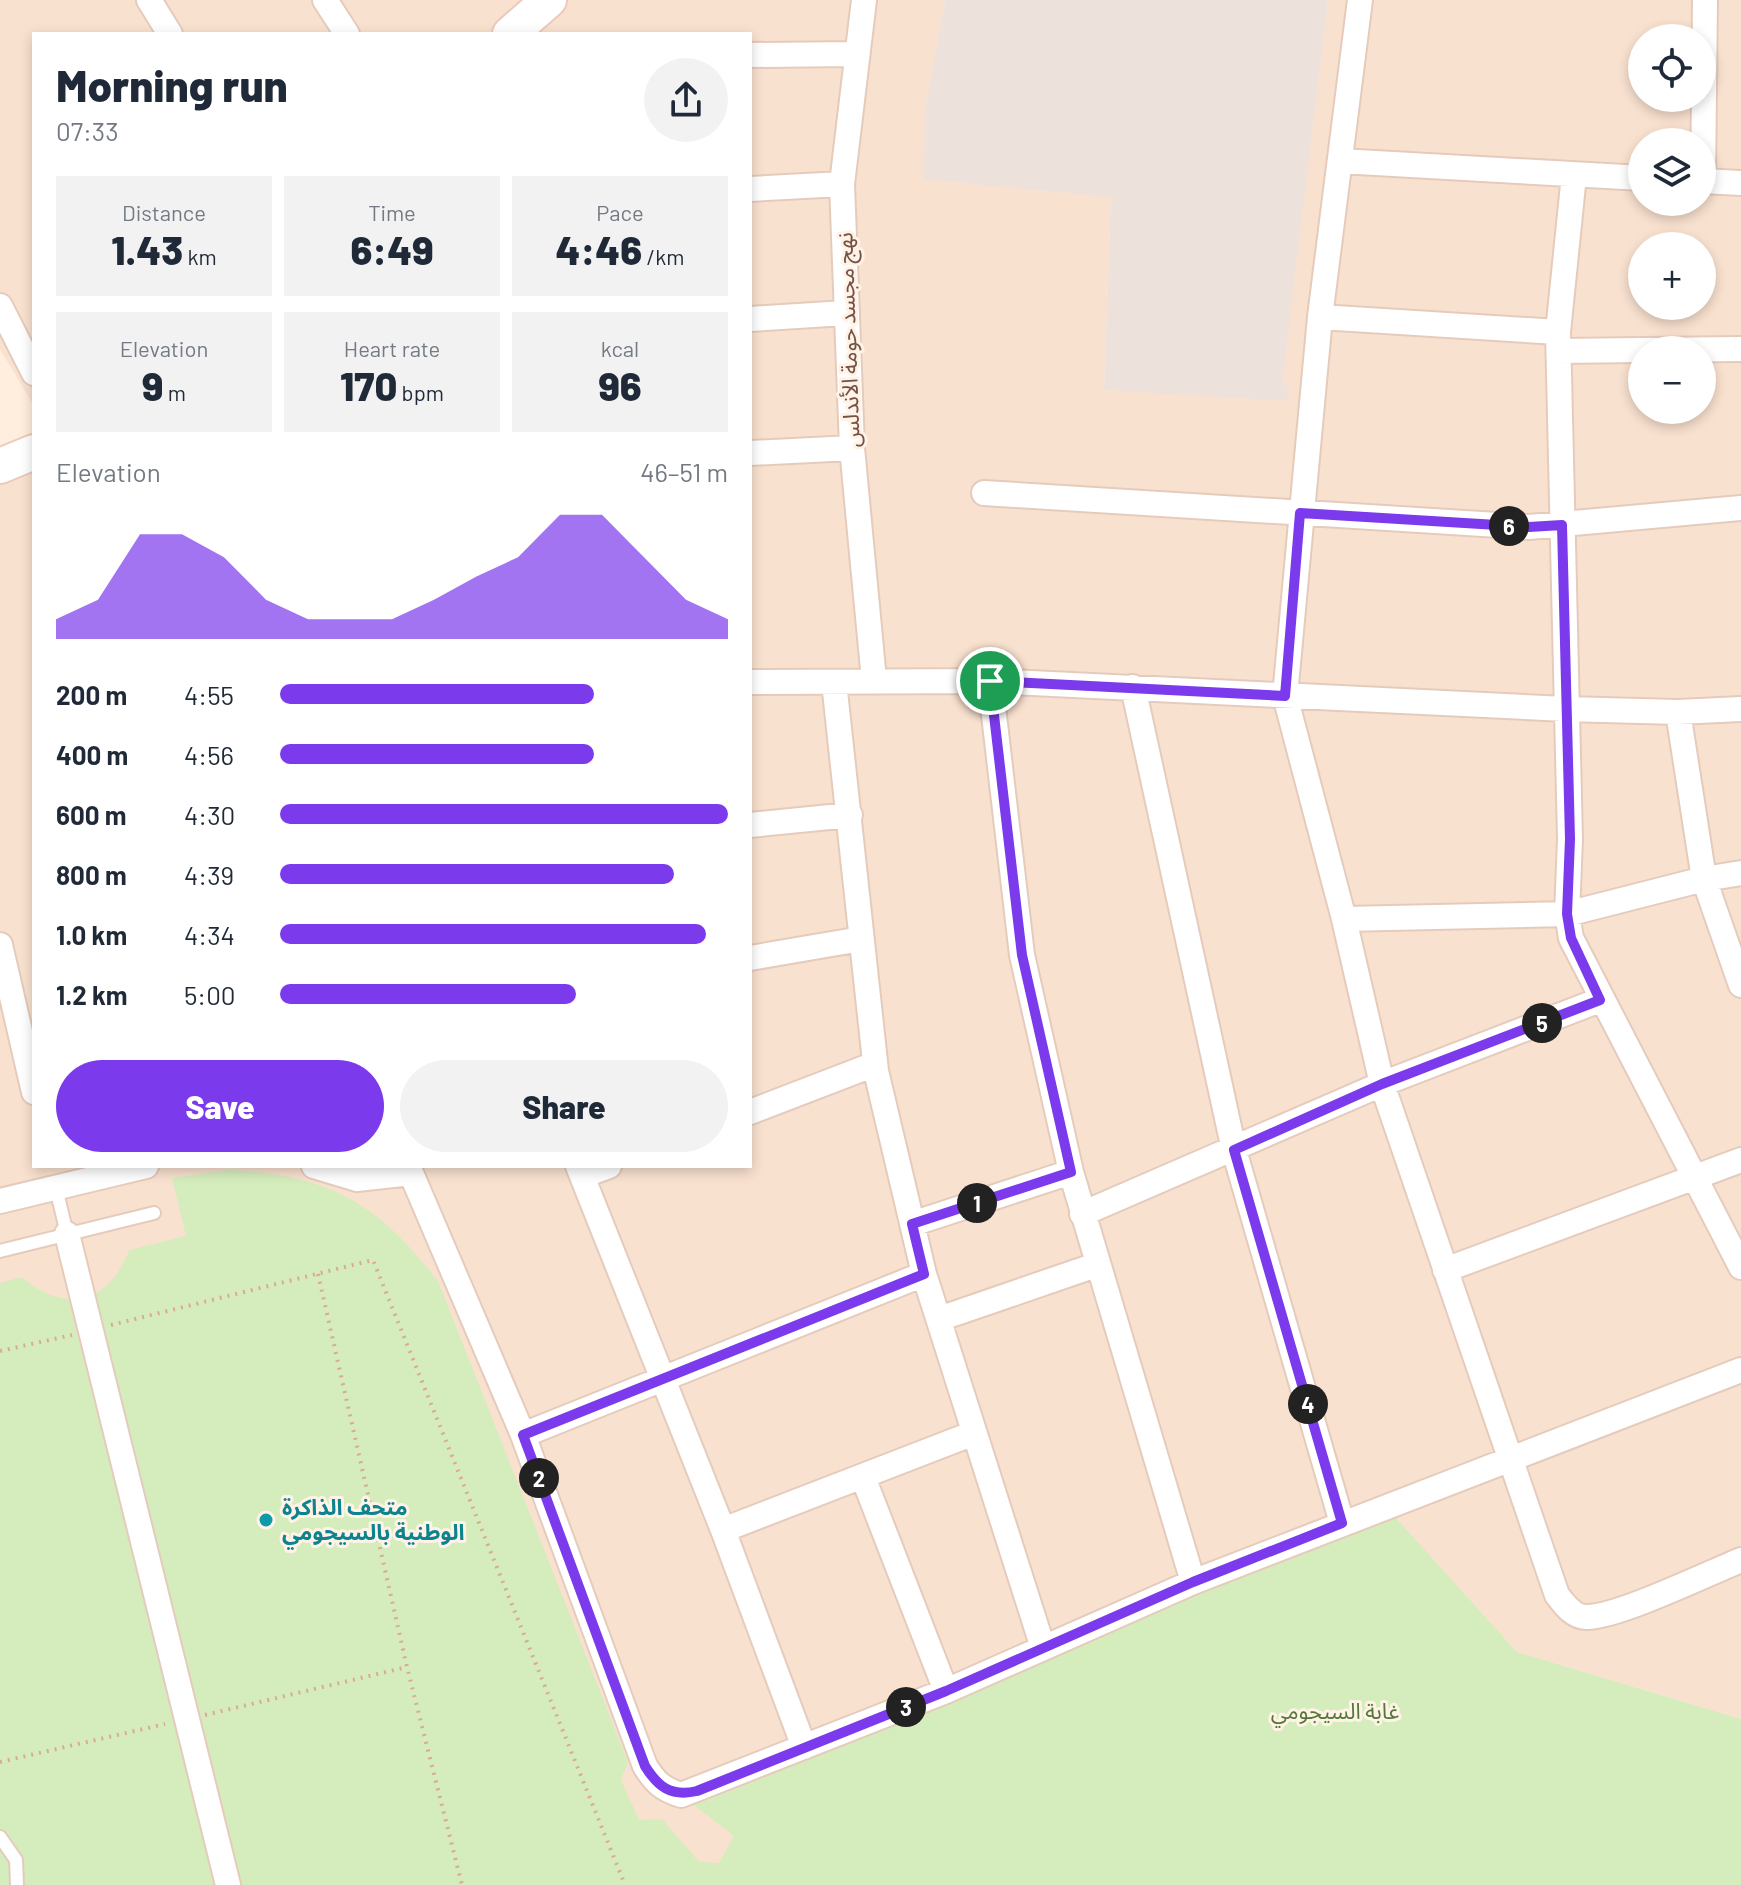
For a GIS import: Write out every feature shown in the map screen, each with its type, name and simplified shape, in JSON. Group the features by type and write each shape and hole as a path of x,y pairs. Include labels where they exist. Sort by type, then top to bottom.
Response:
{"street":[{"path":"149,0 166,32"},
{"path":"325,0 346,32"},
{"path":"514,32 549,0"},
{"name":"نهج مجسد حومة الأندلس","path":"864,0 855,54 842,184 852,448 874,680"},
{"path":"1360,0 1320,317 1285,696 1344,919 1382,1084 1557,1595 1568,1609 1584,1618 1613,1612 1741,1560"},
{"path":"1703,128 1705,0"},
{"path":"752,55 855,54"},
{"path":"1340,161 1628,177"},
{"path":"1574,175 1558,342 1570,839 1567,914 1571,938 1600,1000 1741,1267"},
{"path":"1716,182 1741,183"},
{"path":"752,189 842,184"},
{"path":"0,306 32,369"},
{"path":"752,319 845,313"},
{"path":"1320,317 1628,349"},
{"path":"1716,349 1741,349"},
{"path":"752,453 852,448"},
{"path":"0,466 32,453"},
{"path":"984,493 1529,527 1741,508"},
{"path":"990,681 1022,955 1082,1214 1193,1582"},
{"path":"752,682 990,681 1565,709 1678,712 1741,709"},
{"path":"834,682 875,1064 924,1274 1043,1648"},
{"path":"1133,687 1234,1150 1342,1523"},
{"path":"1678,712 1704,879 1741,985"},
{"path":"752,825 850,815"},
{"path":"1344,919 1567,914 1704,879 1741,873"},
{"path":"752,958 861,939"},
{"path":"0,945 32,1083"},
{"path":"1082,1214 1382,1084 1600,1000"},
{"path":"752,1111 875,1064"},
{"path":"1445,1270 1741,1160"},
{"path":"0,1201 54,1177 129,1168"},
{"path":"321,1168 357,1179 410,1170 523,1435 645,1766 654,1782 665,1790 681,1795 946,1691 1193,1582 1741,1370"},
{"path":"580,1171 723,1530 804,1747"},
{"path":"912,1224 1071,1172"},
{"path":"67,1234 228,1885"},
{"path":"939,1319 1096,1265"},
{"path":"523,1435 924,1274"},
{"path":"723,1530 974,1433"},
{"path":"863,1477 946,1691"}],"lane":[{"path":"54,1177 67,1234"},
{"path":"0,1251 154,1213"},
{"path":"0,1837 16,1860 17,1885"}],"path":[{"path":"0,1351 373,1260 625,1885"},
{"path":"318,1274 407,1667 462,1885"},
{"path":"0,1762 407,1667"}],"shaded area":[{"path":"0,0 945,0 925,109 1111,197 1104,389 1281,382 1328,0 1741,0 1741,1719 1517,1652 1380,1500 965,1858 0,1885 0,475 32,463 32,1168 752,1168 752,32 32,32 32,403 0,349"},
{"path":"945,0 1328,0 1282,382 1289,389 1287,401 1104,390 1111,197 924,179 925,109"}],"green space":[{"name":"متحف الذاكرة الوطنية بالسيجومي","path":"228,1170 294,1178 348,1197 394,1231 438,1281 628,1762 621,1780 639,1820 662,1819 699,1862 719,1863 734,1836 694,1805 857,1740 1380,1500 1517,1652 1741,1719 1741,1885 0,1885 0,1283 22,1277 38,1289 69,1299 84,1298 98,1292 121,1268 129,1250 186,1236 172,1178"}],"place":[{"name":"متحف الذاكرة الوطنية بالسيجومي","path":"266,1520"}],"route":[{"path":"1300,513 1529,527 1562,525 1570,839 1567,914 1571,938 1600,1000 1382,1084 1234,1150 1342,1523 1193,1582 946,1691 681,1795 665,1790 654,1782 645,1766 523,1435 924,1274 912,1224 1071,1172 1022,955 990,681 1285,696 1300,513"}],"park label":[{"name":"غابة السيجومي","path":"1335,1711"}]}
